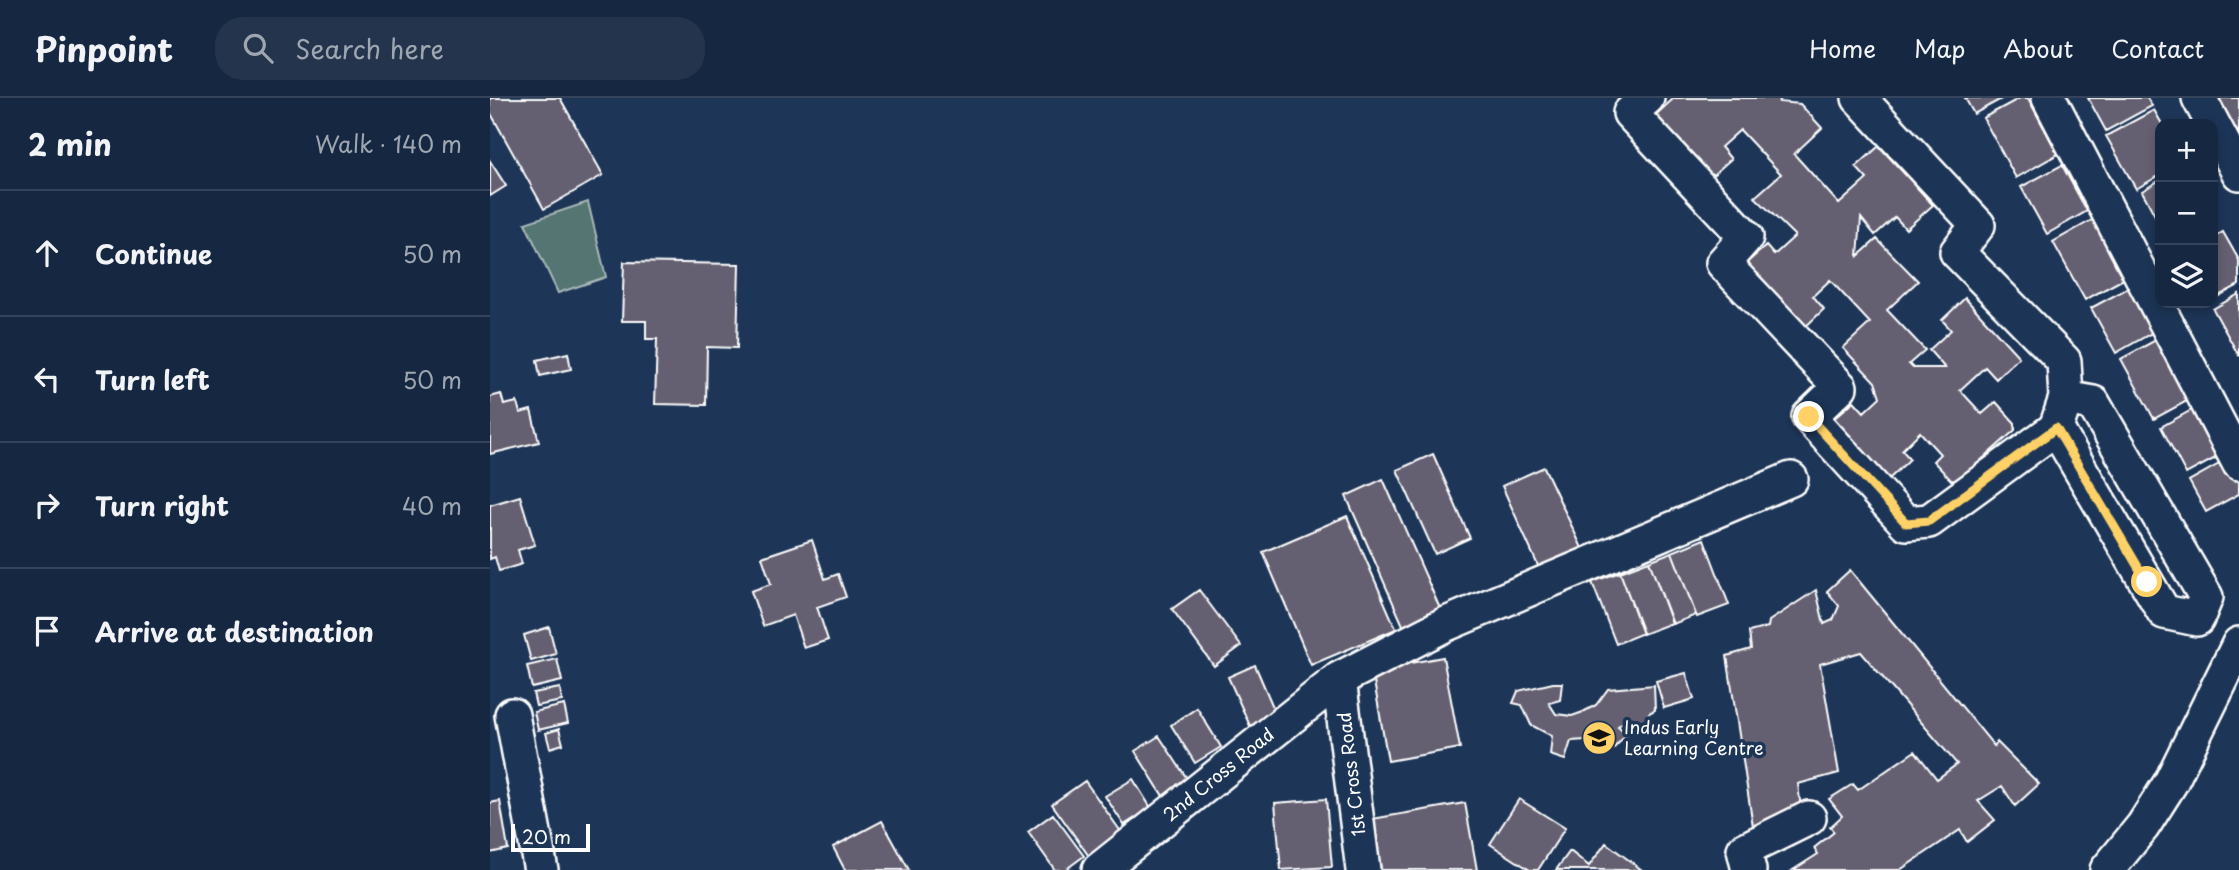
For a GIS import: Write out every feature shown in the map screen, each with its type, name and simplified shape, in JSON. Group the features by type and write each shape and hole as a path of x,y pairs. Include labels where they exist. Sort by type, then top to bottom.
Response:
{"street":[{"path":"1647,98 1630,113 1746,237 1723,263 1840,387 1809,417 1906,523 1929,521 1937,516 2061,413 2093,403 2206,597 2197,619"},
{"path":"1859,98 1978,225 1957,252 2064,361 2061,413 2164,612 2197,619 2237,647 2171,782 2143,826 2107,870"},
{"path":"2049,98 2239,463"},
{"path":"2199,98 2239,173"},
{"name":"2nd Cross Road","path":"1099,870 1339,679 1444,625 1791,479"},
{"name":"1st Cross Road","path":"1339,679 1363,870"},
{"path":"512,715 541,870"},
{"path":"1749,870 1744,850 1809,818"}],"green space":[{"path":"588,202 606,277 558,293 525,223"}],"building":[{"path":"490,98 560,98 603,175 544,209 490,112"},
{"path":"1674,98 1781,98 1779,102 1800,104 1822,128 1794,154 1839,204 1867,179 1856,167 1879,146 1933,205 1906,229 1895,217 1875,235 1861,218 1858,256 1877,239 1918,281 1887,310 1925,350 1909,364 1913,368 1945,368 1929,350 1951,330 1942,320 1965,298 2019,357 1996,379 1985,367 1960,390 1982,414 1996,402 2015,423 2015,430 1958,481 1951,480 1933,461 1940,454 1920,432 1902,450 1910,459 1887,481 1831,421 1854,401 1864,412 1880,397 1875,382 1843,348 1870,323 1830,280 1813,296 1824,309 1796,336 1737,271 1766,246 1774,255 1795,236 1755,197 1781,174 1740,130 1721,147 1731,159 1704,183 1648,122"},
{"path":"1965,98 2003,98 1974,114"},
{"path":"2020,98 2028,98 2058,154 2016,178 1983,118"},
{"path":"2088,98 2147,98 2152,106 2106,131"},
{"path":"2214,98 2239,98 2239,143"},
{"path":"2154,110 2159,119 2155,119 2155,178 2136,189 2106,136"},
{"path":"490,161 506,186 490,196"},
{"path":"2062,165 2087,211 2047,234 2021,187"},
{"path":"2155,183 2155,216 2142,191"},
{"path":"2099,216 2131,275 2085,300 2053,242"},
{"path":"2223,232 2239,260 2239,285 2218,296 2218,245 2218,235"},
{"path":"624,262 739,264 737,348 707,347 706,405 655,404 657,339 646,339 646,321 622,321"},
{"path":"2130,287 2155,331 2116,353 2091,308"},
{"path":"2239,294 2239,356 2213,309"},
{"path":"2163,336 2196,396 2154,419 2121,359"},
{"path":"568,353 571,369 540,376 537,360"},
{"path":"501,394 504,405 517,402 520,413 531,410 539,442 490,454 490,397"},
{"path":"2197,407 2223,454 2186,474 2161,427"},
{"path":"1433,454 1470,538 1435,554 1397,470"},
{"path":"2228,459 2239,479 2239,494 2206,512 2189,481"},
{"path":"1544,467 1582,548 1539,568 1502,486"},
{"path":"1383,479 1442,613 1405,630 1346,496"},
{"path":"520,496 535,545 518,550 522,564 499,571 495,557 490,559 490,505"},
{"path":"1347,516 1396,629 1311,665 1263,552"},
{"path":"1704,539 1729,605 1697,617 1672,552"},
{"path":"812,540 825,579 838,574 846,597 817,607 828,640 804,648 793,615 763,626 751,591 771,584 762,557"},
{"path":"1672,552 1696,615 1673,624 1649,561"},
{"path":"1649,561 1672,623 1643,634 1620,572"},
{"path":"1850,570 1994,746 1997,742 2039,784 2015,806 2002,786 1978,801 1995,820 1967,842 1960,830 1900,870 1793,870 1818,854 1814,848 1834,832 1830,827 1842,816 1829,799 1853,784 1858,790 1915,751 1937,779 1957,764 1861,652 1820,664 1839,773 1798,784 1801,809 1754,833 1727,656 1751,649 1749,632 1768,627 1769,621 1816,590 1824,624 1833,620 1839,606 1827,591"},
{"path":"1620,572 1643,633 1616,644 1592,582"},
{"path":"1199,590 1241,646 1214,666 1172,609"},
{"path":"549,627 556,654 531,661 524,635"},
{"path":"1443,657 1460,748 1388,761 1372,670"},
{"path":"557,659 562,681 532,688 527,666"},
{"path":"1255,665 1276,714 1250,726 1228,677"},
{"path":"1686,673 1694,699 1664,708 1656,681"},
{"path":"1562,683 1560,700 1549,703 1556,714 1572,716 1583,712 1596,705 1608,689 1654,685 1655,710 1649,713 1646,721 1633,725 1627,719 1618,726 1627,734 1613,749 1602,739 1571,741 1565,760 1550,755 1552,736 1531,725 1522,705 1513,703 1518,691"},
{"path":"560,688 562,701 536,706 533,693"},
{"path":"564,705 568,723 538,730 534,712"},
{"path":"1197,708 1221,747 1195,763 1171,725"},
{"path":"559,729 563,744 550,748 546,733"},
{"path":"1159,736 1188,780 1163,796 1135,751"},
{"path":"1133,779 1151,808 1124,825 1105,796"},
{"path":"1085,781 1124,836 1091,859 1052,804"},
{"path":"1326,799 1332,867 1281,870 1275,803"},
{"path":"1519,799 1565,828 1538,870 1530,870 1490,844"},
{"path":"500,801 508,849 490,853 490,803"},
{"path":"1465,803 1477,870 1381,870 1372,819"},
{"path":"1053,814 1084,856 1065,870 1055,870 1028,832"},
{"path":"882,821 909,870 845,870 833,847"},
{"path":"1606,843 1642,870 1556,870 1570,851 1589,866"}],"place":[{"name":"Indus Early Learning Centre","path":"1599,738"}],"route":[{"path":"1809,417 1906,523 1929,521 1945,511 2056,428 2147,582"}]}
